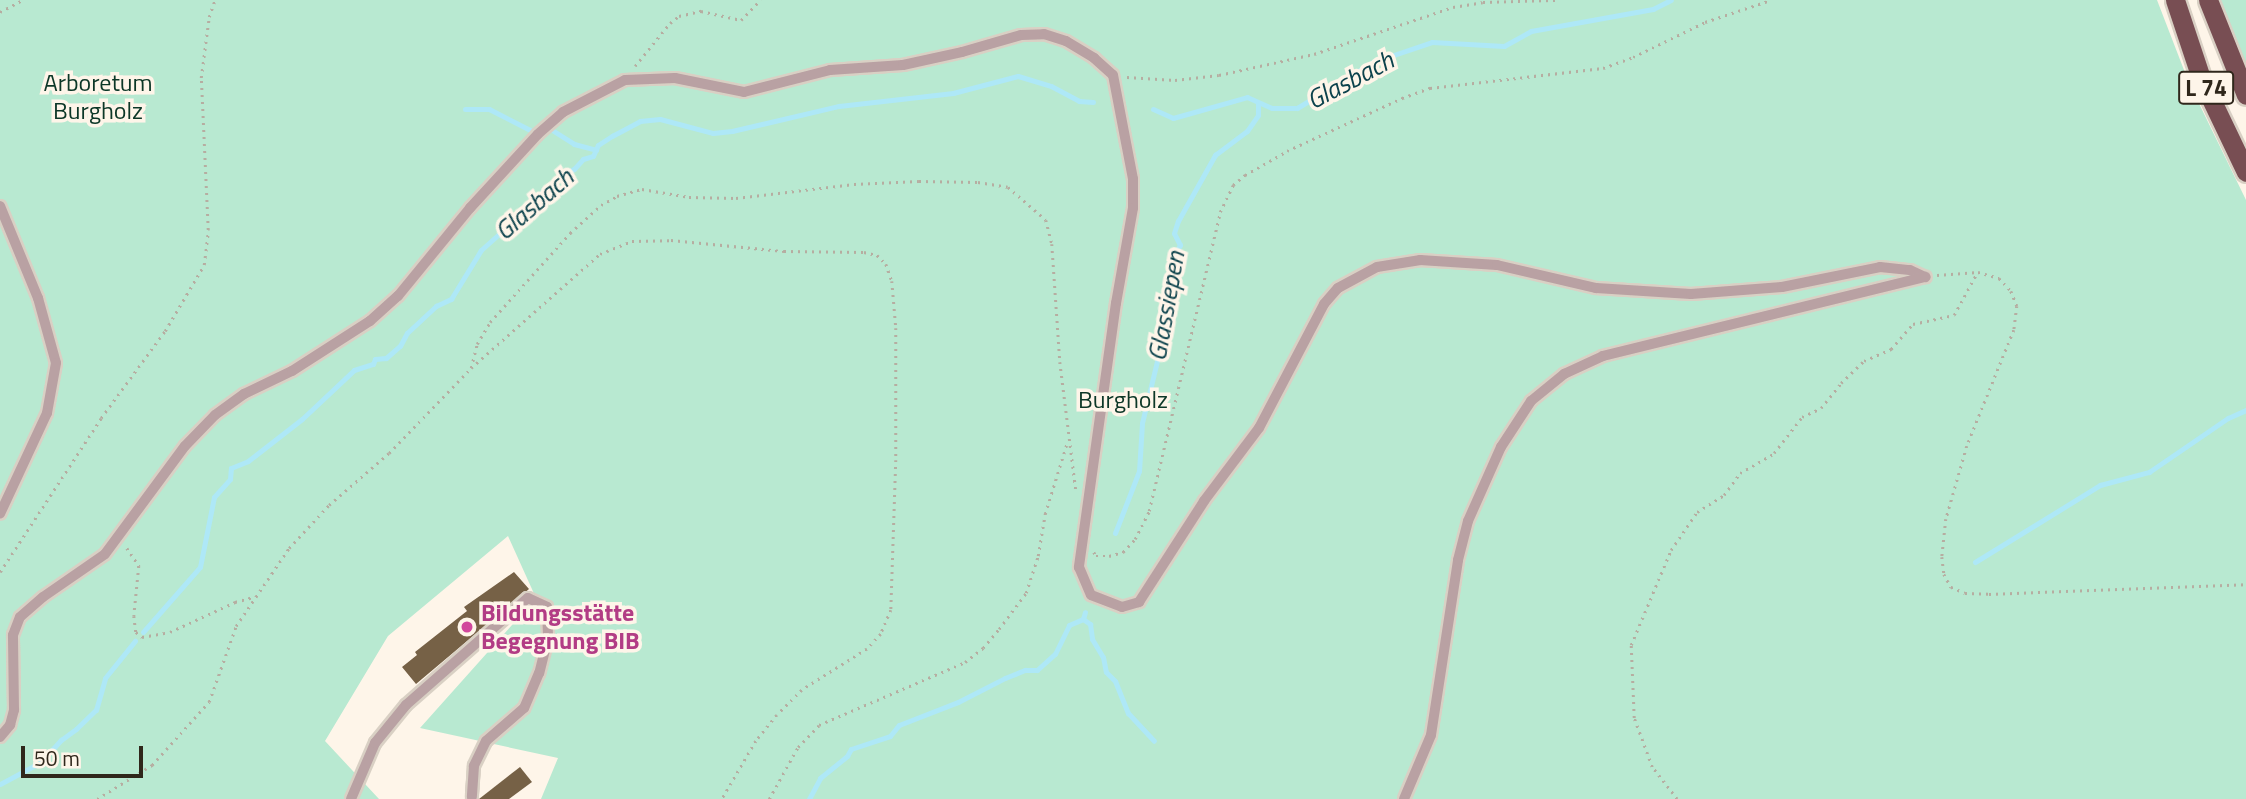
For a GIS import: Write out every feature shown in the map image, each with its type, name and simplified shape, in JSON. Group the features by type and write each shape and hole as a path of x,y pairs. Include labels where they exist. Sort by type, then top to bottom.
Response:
{"highway":[{"name":"L 74","path":"2175,0 2201,78 2246,172"},
{"name":"L 74","path":"2208,0 2246,95"}],"lane":[{"path":"0,737 10,725 14,710 16,623 43,597 99,560 118,539 185,446 215,415 244,394 292,371 370,321 398,296 470,208 538,134 563,112 625,80 675,78 751,91 830,70 903,65 1021,36 1044,34 1066,41 1094,58 1113,75 1132,170 1133,208 1116,303 1079,567 1091,594 1122,607 1139,602 1204,501 1259,428 1324,304 1338,288 1377,267 1420,260 1497,265 1596,288 1670,294 1782,287 1880,267 1910,270 1924,277"},
{"path":"0,206 38,298 56,363 47,413 0,514"},
{"path":"1404,799 1431,735 1458,560 1468,521 1501,447 1531,401 1564,374 1603,356 1924,277"},
{"path":"351,799 375,743 406,705 528,598 547,607 548,638 539,673 524,708 485,741 474,766 472,797"}],"path":[{"path":"0,12 23,0"},
{"path":"0,572 101,418 165,331 204,265 208,230 201,78 209,17 215,0"},
{"path":"625,80 670,23 679,16 701,12 741,20 760,0"},
{"path":"1113,75 1175,80 1219,75 1314,54 1452,7 1483,2 1555,0"},
{"path":"1083,539 1096,556 1124,552 1135,539 1149,511 1220,212 1233,185 1245,175 1287,151 1402,98 1430,88 1604,68 1705,22 1771,0"},
{"path":"471,368 477,344 490,322 570,233 600,205 617,195 642,189 689,197 736,198 854,184 978,182 1008,187 1046,220 1052,244 1068,440 1078,502"},
{"path":"97,799 152,765 209,702 236,626 289,548 329,505 389,453 471,368 600,254 632,242 671,240 785,251 864,252 877,255 886,264 892,281 896,328 896,460 891,610 881,634 867,649 802,690 777,715 755,741 722,799"},
{"path":"1677,799 1652,768 1634,718 1631,645 1671,550 1697,512 1724,495 1740,473 1774,453 1801,417 1821,408 1841,383 1864,361 1891,349 1913,324 1954,315 1978,272"},
{"path":"1924,277 1978,272 1999,278 2014,297 2017,317 2011,342 1967,446 1952,498 1942,557 1944,574 1951,587 1965,593 2013,594 2246,584"},
{"path":"769,799 797,747 818,725 965,662 983,648 999,629 1026,593 1038,556 1045,514 1068,440"},
{"path":"118,539 139,566 134,616 136,632 142,637 170,632 235,602 254,597"}],"green space":[{"name":"Burgholz","path":"0,0 2157,0 2189,83 2246,200 2246,799 541,799 558,758 420,728 536,598 508,536 388,636 325,741 379,799 0,799"},
{"path":"2220,0 2246,0 2246,70 2225,17"}],"building":[{"name":"Bildungsstätte Begegnung BIB","path":"514,572 529,589 416,684 402,667 417,655 415,652 467,611 464,607"},
{"path":"520,767 532,782 509,799 479,799"}],"waterway":[{"name":"Glasbach","path":"1153,109 1173,118 1247,97 1272,108 1297,108 1373,62 1432,42 1504,46 1531,31 1653,9 1671,0"},
{"name":"Glasbach","path":"143,632 200,567 214,497 230,479 231,468 248,461 302,419 354,370 373,364 375,359 386,358 400,346 407,333 436,306 451,299 481,250 538,199 544,189 574,169 583,159 593,156 598,145 612,136 640,121 660,119 713,133 732,131 839,106 953,93 1018,76 1051,86 1079,101 1093,102"},
{"name":"Glassiepen","path":"1115,533 1139,471 1142,423 1166,324 1173,258 1180,245 1174,233 1215,155 1247,131 1258,115 1258,103"},
{"path":"465,109 489,109 534,132"},
{"path":"552,130 574,144 596,150"},
{"path":"1975,562 2100,485 2149,472 2228,418 2246,410"},
{"name":"Glassiepen","path":"809,799 820,778 847,756 851,749 890,736 899,725 958,702 1005,678 1025,670 1037,670 1055,654 1069,625 1083,619 1085,612"},
{"path":"1083,619 1090,624 1092,639 1103,657 1106,672 1115,681 1128,713 1154,741"},
{"name":"Glasbach","path":"0,784 41,762 61,740 96,710 105,678 135,641"}],"place":[{"name":"Bildungsstätte Begegnung BIB","path":"467,627"}],"park label":[{"name":"Arboretum Burgholz","path":"98,97"}]}
